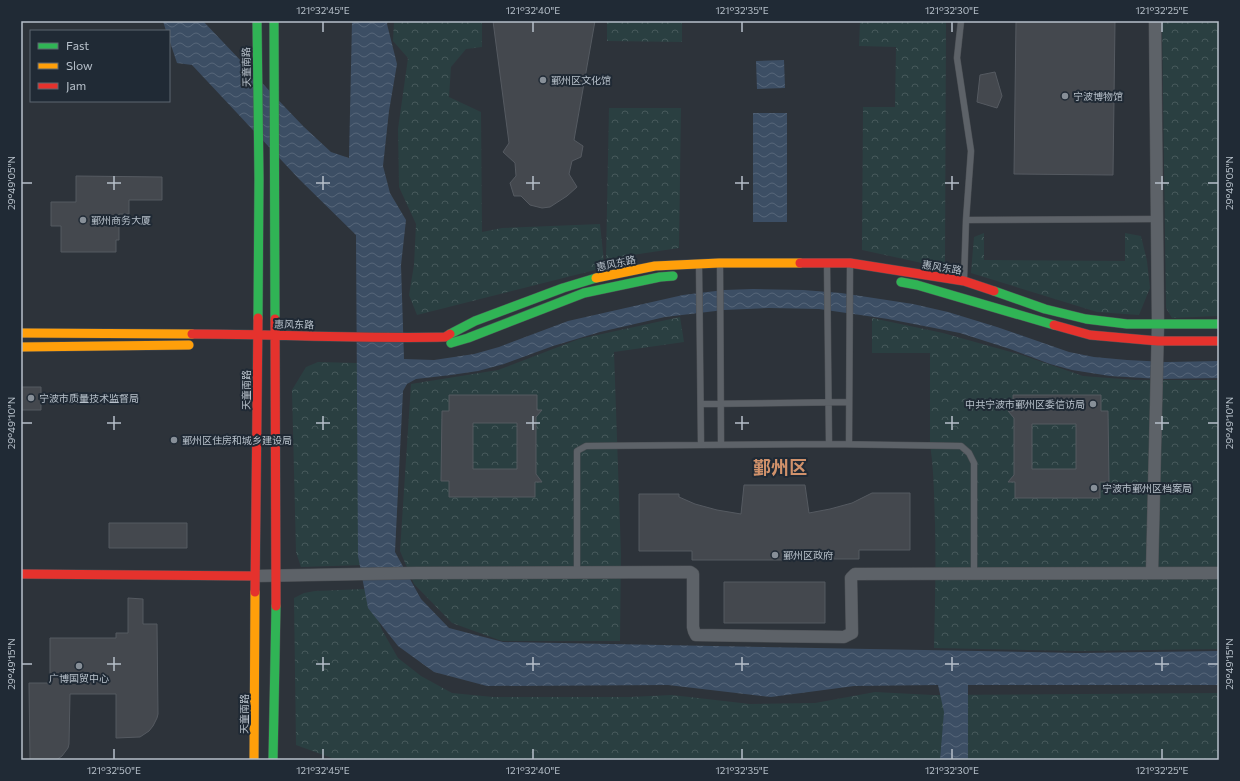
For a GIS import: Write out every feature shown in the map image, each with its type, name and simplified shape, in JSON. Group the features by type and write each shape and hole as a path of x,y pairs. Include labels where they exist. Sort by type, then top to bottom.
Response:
{"street":[{"name":"天童南路","path":"254,760 255,576 253,345 257,334 259,179 257,21"},
{"path":"273,760 279,345 275,334 274,21"},
{"path":"1152,573 1158,341 1155,21"},
{"name":"惠风东路","path":"21,333 275,334 410,338 445,336 475,321 563,288 593,279 655,266 699,263 850,263 964,281 1045,308 1086,319 1127,324 1219,324"},
{"path":"437,347 468,338 584,293 660,277 706,274"},
{"path":"894,281 917,285 1090,335 1158,341 1219,341"},
{"path":"21,347 194,345"},
{"path":"253,345 279,345"},
{"path":"21,574 276,576 416,573 690,572 693,574 693,628 696,635 844,637 852,633 851,578 855,574 1219,573"}],"lane":[{"path":"961,21 957,58 971,151 966,220 964,281"},
{"path":"966,220 1157,219"},
{"path":"699,263 706,274 720,404 721,444"},
{"path":"701,445 706,274 720,263"},
{"path":"827,263 838,274 849,402 849,444"},
{"path":"829,444 828,402 838,274 850,263"},
{"path":"701,404 849,402"},
{"path":"577,572 577,451 586,446 849,444 960,446 969,453 974,463 974,574"}],"green space":[{"path":"394,21 482,21 482,47 466,49 451,67 449,97 481,112 482,232 502,228 600,224 604,262 595,270 417,315 409,295 414,265 416,224 399,187 398,129 408,58 393,41"},
{"path":"607,21 682,21 682,42 607,41"},
{"path":"860,21 946,21 945,268 862,250 863,107 895,107 896,47 859,46"},
{"path":"1162,21 1219,21 1219,316 1172,318 1166,308"},
{"path":"609,108 681,108 679,248 606,259"},
{"path":"984,233 984,260 1125,261 1125,233 1141,236 1147,261 1150,288 1139,315 1097,312 971,273 974,237"},
{"path":"680,317 684,342 614,352 621,554 620,641 502,641 452,623 414,584 400,551 411,384 498,370 579,339"},
{"path":"872,318 943,333 1022,355 1083,376 1136,380 1219,380 1219,649 1080,651 934,648 935,538 933,473 930,444 930,353 872,353"},
{"path":"318,362 357,363 364,565 301,567 296,552 292,390 306,367"},
{"path":"366,589 382,630 398,658 421,676 452,693 493,697 630,697 672,695 750,704 815,703 875,692 933,695 1219,693 1219,760 337,760 296,745 294,598 304,593 315,591"}],"water":[{"path":"163,21 203,21 303,126 331,152 349,158 352,21 388,21 387,24 397,64 389,111 383,166 390,193 406,220 401,265 404,359 434,360 474,354 499,347 568,321 683,295 724,290 753,289 803,290 841,293 913,304 948,312 997,327 1069,352 1094,357 1166,362 1219,361 1219,378 1160,379 1110,376 1072,370 1050,364 960,333 888,319 819,309 769,308 724,310 665,317 600,332 553,346 504,364 478,371 416,379 407,384 403,391 395,552 421,599 449,628 503,642 1080,653 1219,651 1219,685 968,685 968,760 940,760 944,712 938,685 854,686 771,697 668,685 487,686 434,672 398,646 368,608 358,556 356,235 299,179 192,65 177,63 170,42 170,30 166,30"},
{"path":"784,60 785,88 757,89 756,61"},
{"path":"753,113 787,113 787,222 753,222"}],"building":[{"name":"鄞州区文化馆","path":"493,21 595,21 574,140 583,146 581,157 572,161 569,174 577,187 567,196 550,207 542,208 530,205 521,196 514,196 510,183 516,176 515,163 503,152 509,143"},
{"name":"宁波博物馆","path":"1016,21 1115,21 1113,175 1014,174"},
{"path":"995,72 1002,96 997,108 977,102 980,75"},
{"name":"鄞州商务大厦","path":"76,176 162,177 162,200 129,200 129,214 119,214 119,240 116,240 116,252 61,252 61,226 51,226 51,202 76,202"},
{"name":"宁波市质量技术监督局","path":"21,387 41,387 41,410 21,410"},
{"path":"449,395 537,395 537,410 542,410 536,417 536,474 542,482 535,482 535,497 449,497 449,481 441,481 442,411 449,411","holes":["473,423 517,423 517,469 473,469"]},
{"path":"1013,395 1101,395 1101,411 1108,411 1109,482 1100,482 1100,498 1015,498 1015,482 1008,482 1014,475 1014,418 1008,411 1013,411","holes":["1032,424 1076,424 1076,469 1032,469"]},
{"name":"鄞州区政府","path":"744,485 805,485 809,513 852,503 872,493 910,493 910,550 859,550 859,559 816,560 692,560 692,551 639,551 639,494 679,494 679,497 695,504 741,514"},
{"path":"109,523 187,523 187,548 109,548"},
{"path":"724,582 825,582 825,623 724,623"},
{"path":"128,598 143,599 143,624 157,624 158,714 153,726 149,731 140,737 116,738 116,694 70,694 68,748 62,756 56,760 30,760 29,683 50,683 50,638 116,638 116,633 128,633"}],"traffic: fast":[{"path":"257,21 259,179 258,318"},
{"path":"274,21 275,319"},
{"path":"451,343 468,338 584,293 660,277 673,276"},
{"path":"450,334 475,321 563,288 596,278"},
{"path":"901,282 917,285 1054,325"},
{"path":"994,291 1045,309 1086,319 1127,324 1219,324"},
{"path":"273,760 276,606"}],"traffic: slow":[{"path":"596,278 655,266 719,263 800,263"},
{"path":"21,333 192,334"},
{"path":"21,347 189,345"},
{"path":"254,760 255,592"}],"traffic: jam":[{"path":"800,263 850,263 964,281 994,291"},
{"path":"255,592 258,318"},
{"path":"275,319 276,606"},
{"path":"1054,325 1090,335 1158,341 1219,341"},
{"path":"192,334 350,337 445,337 450,334"},
{"path":"21,574 255,576"}],"place":[{"name":"鄞州区文化馆","path":"543,80"},
{"name":"宁波博物馆","path":"1065,96"},
{"name":"鄞州商务大厦","path":"83,220"},
{"name":"宁波市质量技术监督局","path":"31,398"},
{"name":"中共宁波市鄞州区委信访局","path":"1093,404"},
{"name":"鄞州区住房和城乡建设局","path":"174,440"},
{"name":"宁波市鄞州区档案局","path":"1094,488"},
{"name":"鄞州区政府","path":"775,555"},
{"name":"广博国贸中心","path":"79,666"}],"district":[{"name":"鄞州区","path":"780,468"}]}
